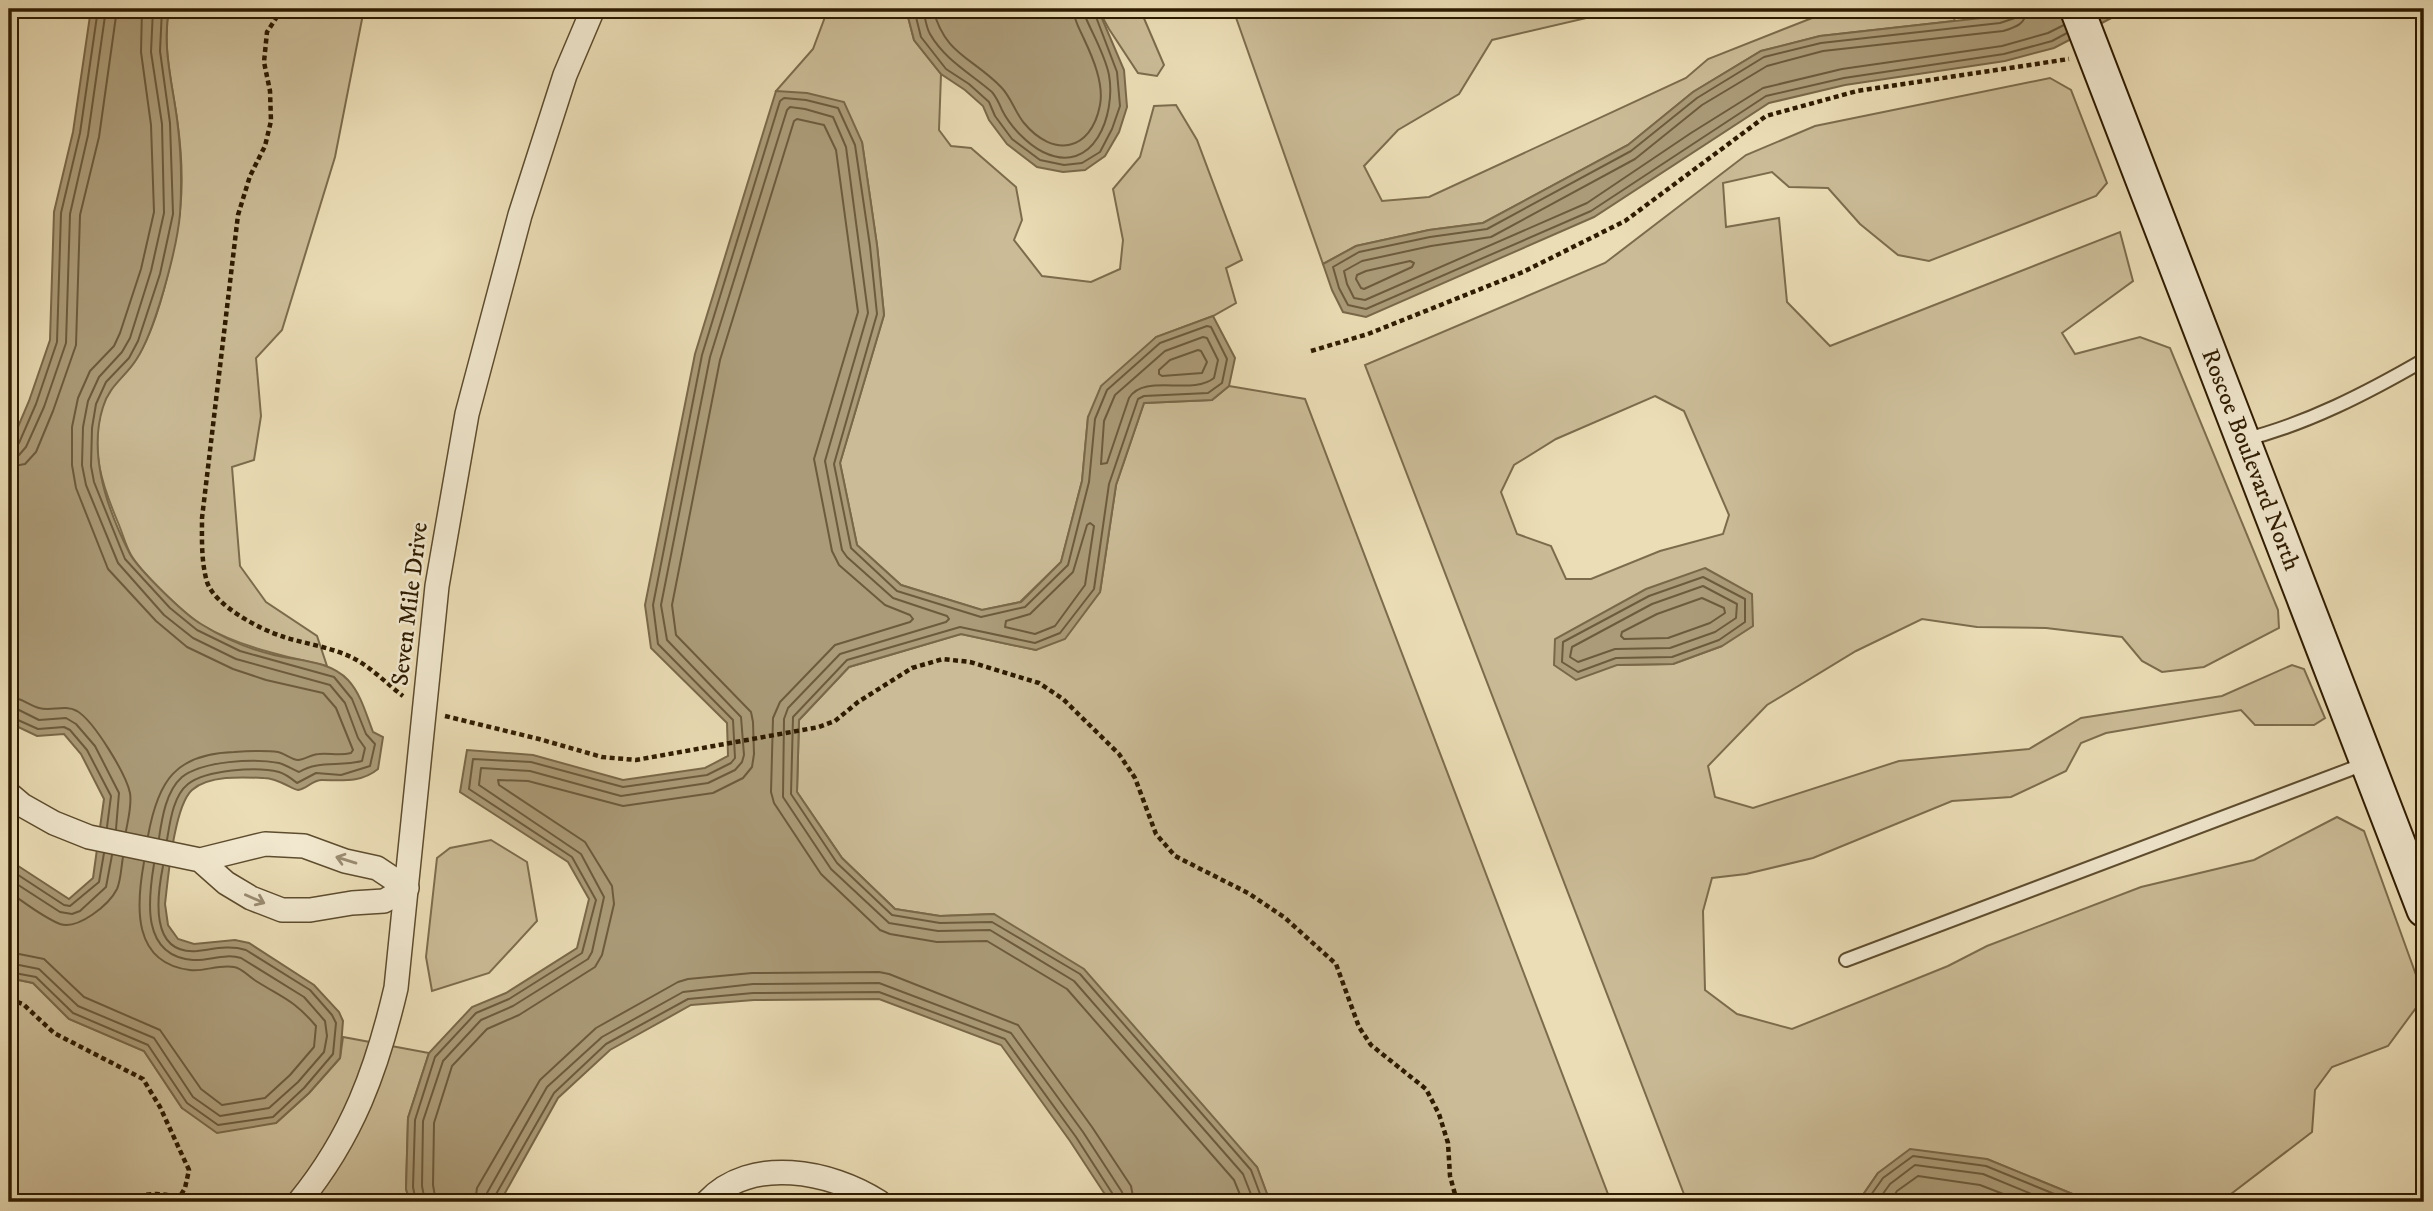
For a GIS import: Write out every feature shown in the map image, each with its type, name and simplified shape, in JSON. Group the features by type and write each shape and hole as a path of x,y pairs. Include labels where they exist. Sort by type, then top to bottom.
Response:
{"street":[{"name":"Seven Mile Drive","path":"299,1202 336,1149 366,1089 382,1046 396,988 438,586 467,414 520,215 565,75 593,9"},
{"name":"Roscoe Boulevard North","path":"2085,32 2424,910"},
{"path":"9,794 22,805 54,823 89,837 200,860 265,844 304,846 345,861 377,868 407,888 384,901 310,910 282,910 251,898 226,883 200,860"},
{"path":"707,1202 731,1185 757,1176 779,1173 810,1174 836,1180 879,1202"}],"lane":[{"path":"2243,440 2274,432 2367,392 2424,360"},
{"path":"1846,960 2368,763"}],"path":[{"path":"282,9 267,32 264,62 270,90 271,121 265,146 250,176 238,215 202,518 202,555 208,584 217,599 246,619 283,637 353,658 424,711 602,757 636,760 805,730 835,721 858,702 912,667 943,659 970,662 1039,683 1063,699 1119,754 1135,778 1156,834 1175,856 1248,893 1284,917 1336,964 1359,1027 1371,1045 1426,1089 1435,1105 1448,1143 1450,1176 1456,1198 1461,1202"},
{"path":"1311,351 1368,334 1523,272 1625,221 1766,117 2085,32"},
{"path":"9,999 23,1004 54,1033 143,1079 160,1107 189,1170 185,1188 178,1198"},
{"path":"122,1202 147,1195 178,1198 184,1202"}],"shaded area":[{"path":"169,9 364,9 335,157 282,330 256,358 261,416 254,460 232,467 240,566 266,602 317,636 327,666 232,640 202,625 185,612 153,582 131,555 103,482 97,439 102,408 113,387 135,361 150,332 166,280 179,217 181,161 167,51"},
{"path":"828,9 906,9 914,40 941,74 939,130 951,146 971,148 1016,187 1022,220 1014,240 1042,276 1091,282 1120,269 1123,240 1113,189 1140,157 1154,106 1176,105 1197,140 1242,260 1226,268 1236,303 1213,316 1156,337 1088,417 1082,481 1061,562 1020,602 982,610 901,585 857,545 840,463 884,315 862,142 776,91 813,49"},
{"path":"1098,9 1140,9 1164,65 1157,76 1138,73"},
{"path":"1233,9 1625,9 1492,40 1459,94 1398,130 1364,166 1382,201 1429,197 1686,78 1708,59 1835,9 1957,9 1954,21 1820,36 1761,51 1693,92 1628,145 1483,223 1429,230 1356,246 1323,264"},
{"path":"2050,78 2071,90 2107,183 2096,196 1929,261 1898,255 1860,224 1828,188 1789,187 1772,172 1723,183 1726,227 1779,218 1787,302 1830,346 2120,232 2133,281 2062,333 2075,354 2140,337 2170,348 2278,610 2279,628 2204,667 2162,672 2142,661 2122,637 2046,628 1977,627 1922,619 1856,651 1767,705 1708,766 1715,797 1753,808 1899,761 2029,749 2081,718 2222,696 2292,665 2304,669 2325,718 2314,725 2255,725 2241,710 2106,733 2081,743 2066,771 2011,797 1952,801 1813,858 1746,874 1712,878 1703,911 1705,990 1737,1014 1792,1029 1948,966 1987,946 2141,887 2254,860 2337,817 2364,831 2424,997 2388,1046 2332,1067 2315,1090 2312,1132 2231,1194 2231,1202 2092,1202 1987,1159 1878,1173 1858,1202 1687,1202 1365,365 1605,263 1746,155 1815,126","holes":["1655,396 1684,411 1729,515 1723,534 1660,551 1591,579 1566,579 1551,546 1517,534 1501,492 1514,465 1556,439","1722,646 1673,664 1617,665"]},
{"path":"1229,386 1305,399 1611,1202 1270,1202 1257,1167 994,914 940,916 895,909 842,858 797,792 799,720 849,667 961,634 1036,650 1100,592 1116,485 1144,403 1212,400"},
{"path":"491,840 527,862 537,921 489,973 432,991 426,957 437,858 450,848"},
{"path":"9,978 33,983 69,1019 144,1051 182,1108 276,1123 309,1093 340,1058 343,1037 429,1053 408,1118 406,1189 410,1202 9,1202"}],"water":[{"path":"91,9 169,9 167,50 180,154 180,214 164,289 143,347 132,366 109,393 99,425 99,463 114,520 130,554 142,570 193,619 246,646 332,668 348,680 363,704 373,732 383,737 378,769 365,777 351,780 318,780 298,790 270,779 227,778 199,785 186,798 176,827 170,861 165,904 168,925 178,939 194,944 235,940 249,943 314,985 339,1012 343,1021 340,1058 309,1093 276,1123 217,1133 182,1108 144,1051 69,1019 33,983 9,978 9,860 69,899 93,878 104,799 81,754 64,734 37,736 12,724 9,708 9,448 50,340 54,212 73,132"},
{"path":"906,9 1098,9 1124,70 1127,107 1119,132 1105,156 1085,170 1063,172 1037,167 1007,144 989,120 983,106 941,74 914,40"},
{"path":"2021,9 2136,9 2119,14 2054,48 2005,61 1845,85 1769,103 1594,217 1366,317 1343,312 1332,290 1323,264 1356,246 1429,230 1483,223 1628,145 1693,92 1761,51 1820,36 1999,16"},
{"path":"776,91 807,93 844,102 862,142 884,315 840,463 857,545 901,585 982,610 1021,602 1061,562 1082,481 1088,417 1101,386 1156,337 1213,316 1235,358 1229,386 1212,400 1144,403 1116,485 1100,592 1065,639 1036,650 961,634 849,667 799,720 797,792 842,858 895,909 940,916 994,914 1084,969 1257,1167 1270,1202 1110,1202 1001,1045 879,999 754,1000 691,1005 610,1050 558,1098 500,1202 410,1202 406,1189 408,1118 429,1053 472,1007 506,993 577,948 589,899 568,862 460,792 467,750 533,755 623,780 705,768 728,756 727,723 651,648 645,605 695,354"},
{"path":"1705,568 1752,594 1753,626 1722,646 1673,664 1617,665 1576,680 1554,665 1555,639 1646,589"},
{"path":"1910,1149 1987,1159 2092,1202 1858,1202 1878,1173"}]}
